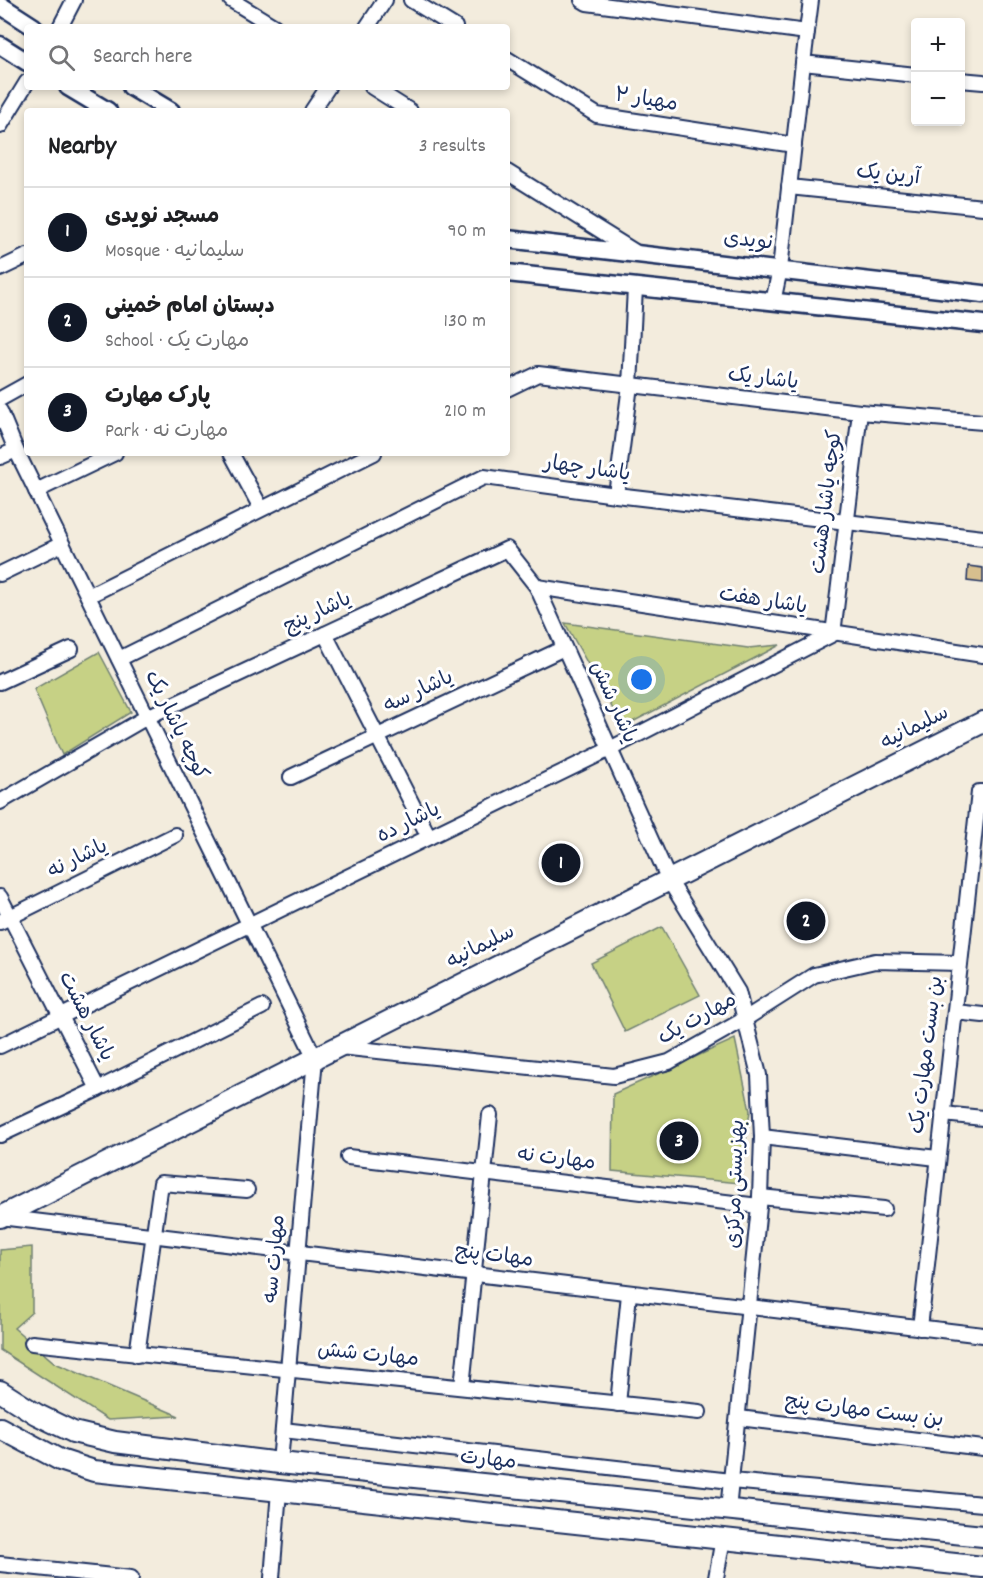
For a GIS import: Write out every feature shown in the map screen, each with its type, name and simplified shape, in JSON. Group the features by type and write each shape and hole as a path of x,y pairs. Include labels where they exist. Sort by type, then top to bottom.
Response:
{"main road":[{"name":"سلیمانیه","path":"0,1217 983,722"},
{"name":"مهارت","path":"0,1391 36,1414 84,1435 115,1442 280,1463 983,1536"},
{"path":"0,1428 51,1455 94,1471 983,1567"},
{"path":"279,1491 280,1463"},
{"path":"723,1538 728,1510"}],"street":[{"path":"62,24 74,0"},
{"path":"231,0 270,24"},
{"path":"369,24 385,0"},
{"path":"411,0 450,24"},
{"path":"582,0 587,3 807,32"},
{"path":"773,302 780,268 811,0"},
{"path":"0,5 29,24"},
{"path":"0,45 24,60"},
{"name":"مهیار ۲","path":"510,61 597,115 794,145"},
{"path":"803,63 911,75"},
{"path":"965,80 983,82"},
{"path":"0,126 24,87"},
{"path":"73,90 103,108"},
{"path":"136,90 166,108"},
{"path":"314,108 326,90"},
{"path":"377,90 405,108"},
{"path":"510,174 635,252"},
{"name":"آرین یک","path":"789,187 983,207"},
{"name":"نویدی","path":"510,239 780,268 983,294"},
{"path":"0,269 24,257"},
{"path":"510,273 983,324"},
{"path":"616,495 630,386 635,288"},
{"name":"یاشار یک","path":"510,387 538,374 860,412 983,422"},
{"path":"0,399 24,386"},
{"name":"کوچه یاشار یک","path":"0,411 16,450 315,1058"},
{"name":"کوچه یاشار هشت","path":"833,634 860,412"},
{"path":"0,457 16,450"},
{"path":"36,491 109,456"},
{"path":"233,456 261,508"},
{"path":"88,596 368,456"},
{"name":"یاشار چهار","path":"119,660 484,477 616,495 983,538"},
{"path":"0,574 62,544"},
{"name":"یاشار شش","path":"507,549 537,587 669,880"},
{"name":"یاشار پنج","path":"147,717 507,549"},
{"name":"یاشار هفت","path":"537,587 833,634 983,655"},
{"path":"325,634 429,837"},
{"name":"یاشار ده","path":"0,1046 610,749 833,634"},
{"name":"یاشار سه","path":"291,777 564,648"},
{"path":"0,682 71,649"},
{"path":"0,802 147,717"},
{"name":"بن بست مهارت یک","path":"920,1328 978,792 983,792"},
{"name":"یاشار نه","path":"5,919 174,836"},
{"name":"بهزیستی مرکزی","path":"669,880 738,992 759,1075 762,1137 760,1201 728,1510"},
{"name":"یاشار هشت","path":"0,897 5,919 61,1016 98,1089 262,1007"},
{"name":"مهارت یک","path":"338,1047 614,1076 669,1062 745,1019 814,975 875,961 960,963"},
{"path":"954,1012 983,1015"},
{"name":"مهارت سه","path":"280,1463 315,1058"},
{"path":"0,1135 98,1089"},
{"path":"943,1114 983,1118"},
{"path":"462,1387 490,1116"},
{"path":"762,1137 937,1158"},
{"name":"مهارت نه","path":"348,1157 760,1201 884,1209"},
{"path":"137,1355 158,1188 165,1183 247,1190"},
{"name":"مهات پنج","path":"0,1217 750,1309 983,1335"},
{"path":"618,1404 628,1294"},
{"name":"مهارت شش","path":"32,1343 699,1412"},
{"name":"بن بست مهارت پنج","path":"739,1418 983,1448"},
{"path":"283,1430 731,1481 983,1504"},
{"path":"272,1578 279,1491"},
{"path":"716,1578 723,1538"},
{"path":"0,1564 131,1578"}],"green space":[{"path":"565,623 748,648 780,645 623,727"},
{"path":"99,652 131,712 62,755 34,689"},
{"path":"662,927 700,995 625,1032 591,963"},
{"path":"735,1039 750,1111 740,1183 612,1171 613,1094"},
{"path":"32,1247 32,1312 14,1328 55,1363 179,1416 108,1420 0,1350 0,1250"}],"building":[{"path":"968,566 983,568 983,583 967,581"}],"place":[{"name":"مسجد نویدی","path":"561,863"},
{"name":"دبستان امام خمینی","path":"806,921"},
{"name":"پارک مهارت","path":"679,1141"}]}
